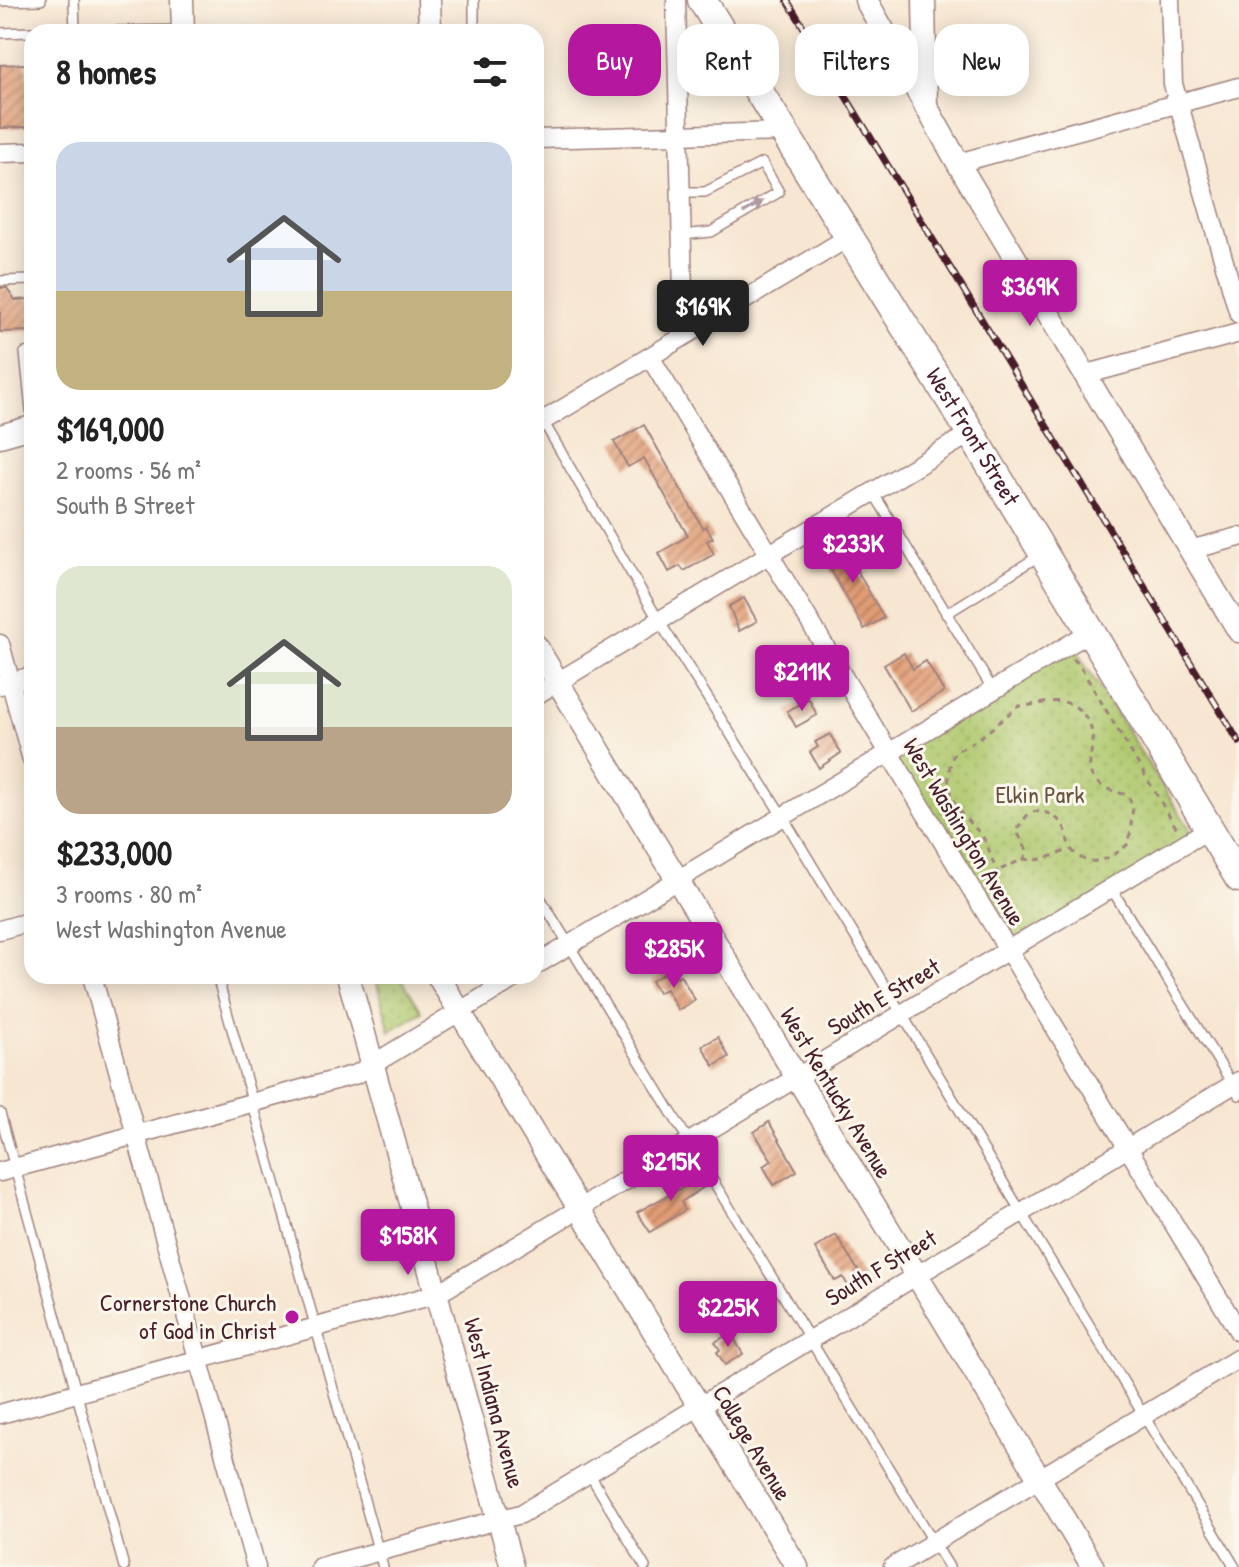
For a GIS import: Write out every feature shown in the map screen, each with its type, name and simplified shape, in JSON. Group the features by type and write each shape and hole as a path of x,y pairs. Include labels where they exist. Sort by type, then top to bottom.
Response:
{"main road":[{"name":"West Front Street","path":"702,0 971,433 1239,878"}],"street":[{"path":"182,0 183,24"},
{"path":"429,0 430,24"},
{"path":"676,0 684,335"},
{"path":"866,0 926,109 1239,631"},
{"path":"924,0 926,109"},
{"path":"1170,0 1171,76 1239,314"},
{"path":"958,163 1239,87"},
{"path":"544,139 784,132"},
{"path":"0,153 24,152"},
{"path":"544,421 849,237"},
{"path":"1084,375 1239,333"},
{"name":"West Washington Avenue","path":"650,357 1239,1332"},
{"path":"0,436 24,429"},
{"path":"544,690 971,433"},
{"path":"1190,550 1239,537"},
{"path":"544,960 1090,632"},
{"path":"0,644 5,684 24,737"},
{"name":"West Kentucky Avenue","path":"544,659 1093,1567"},
{"name":"South E Street","path":"0,1414 437,1294 1209,829"},
{"path":"0,930 24,923"},
{"path":"94,984 256,1567"},
{"name":"West Indiana Avenue","path":"350,984 512,1567"},
{"name":"College Avenue","path":"443,984 797,1567"},
{"path":"8,1170 357,1074 505,984"},
{"name":"South F Street","path":"320,1567 381,1559 521,1514 1127,1148 1237,1087"},
{"path":"893,1567 1239,1358"}],"lane":[{"path":"0,1 41,0"},
{"path":"74,0 75,24"},
{"path":"474,0 474,24"},
{"path":"0,33 24,32"},
{"path":"681,192 705,192 762,163 779,192 711,232 682,235"},
{"path":"0,281 24,280"},
{"path":"544,430 659,621 783,817 1235,1567"},
{"path":"873,492 993,690"},
{"path":"946,614 1043,554"},
{"path":"1111,888 1237,1087"},
{"path":"544,904 949,1567"},
{"path":"219,984 381,1559"},
{"path":"0,1113 8,1170 77,1392 124,1567"},
{"path":"589,1473 645,1567"}],"path":[{"path":"1073,659 1177,826 1176,835"},
{"path":"997,871 986,842 961,814 951,797 949,765 955,751 972,745 1019,706 1040,706 1059,701 1074,705 1092,727 1091,774 1096,782 1128,795 1133,807 1129,843 1117,855 1099,863 1081,859 1071,850 1066,832 1051,814 1030,812 1016,830 1028,852 1024,859"},
{"path":"973,893 985,886 997,871 1024,859 1041,862 1071,850"}],"green space":[{"name":"Elkin Park","path":"1071,643 1195,837 1007,950 888,753"},
{"path":"377,984 405,984 422,1012 390,1031"}],"building":[{"path":"24,64 24,127 0,128 0,65"},
{"path":"0,288 7,288 15,300 24,299 24,331 0,332"},
{"path":"644,425 703,528 706,526 713,538 707,541 714,554 684,571 680,566 669,572 659,553 688,536 644,458 628,467 614,442"},
{"path":"847,541 854,555 851,560 884,618 864,629 822,554"},
{"path":"744,598 757,621 739,631 729,606"},
{"path":"904,653 913,669 926,661 944,692 911,711 884,665"},
{"path":"809,699 817,715 796,727 787,711"},
{"path":"830,734 841,753 819,768 810,752 818,747 815,742"},
{"path":"667,972 672,980 680,975 695,1000 678,1010 666,989 658,993 651,981"},
{"path":"718,1037 729,1057 714,1066 702,1046"},
{"path":"769,1122 797,1171 774,1185 763,1166 772,1161 754,1132"},
{"path":"696,1168 707,1185 681,1202 685,1210 650,1232 637,1212 689,1184 684,1176"},
{"path":"836,1235 862,1277 859,1279 863,1284 851,1291 843,1277 835,1281 815,1248"},
{"path":"731,1333 743,1354 725,1365 715,1342"}],"railway":[{"path":"787,0 1239,742"}],"place":[{"name":"Cornerstone Church of God in Christ","path":"292,1317"}]}
